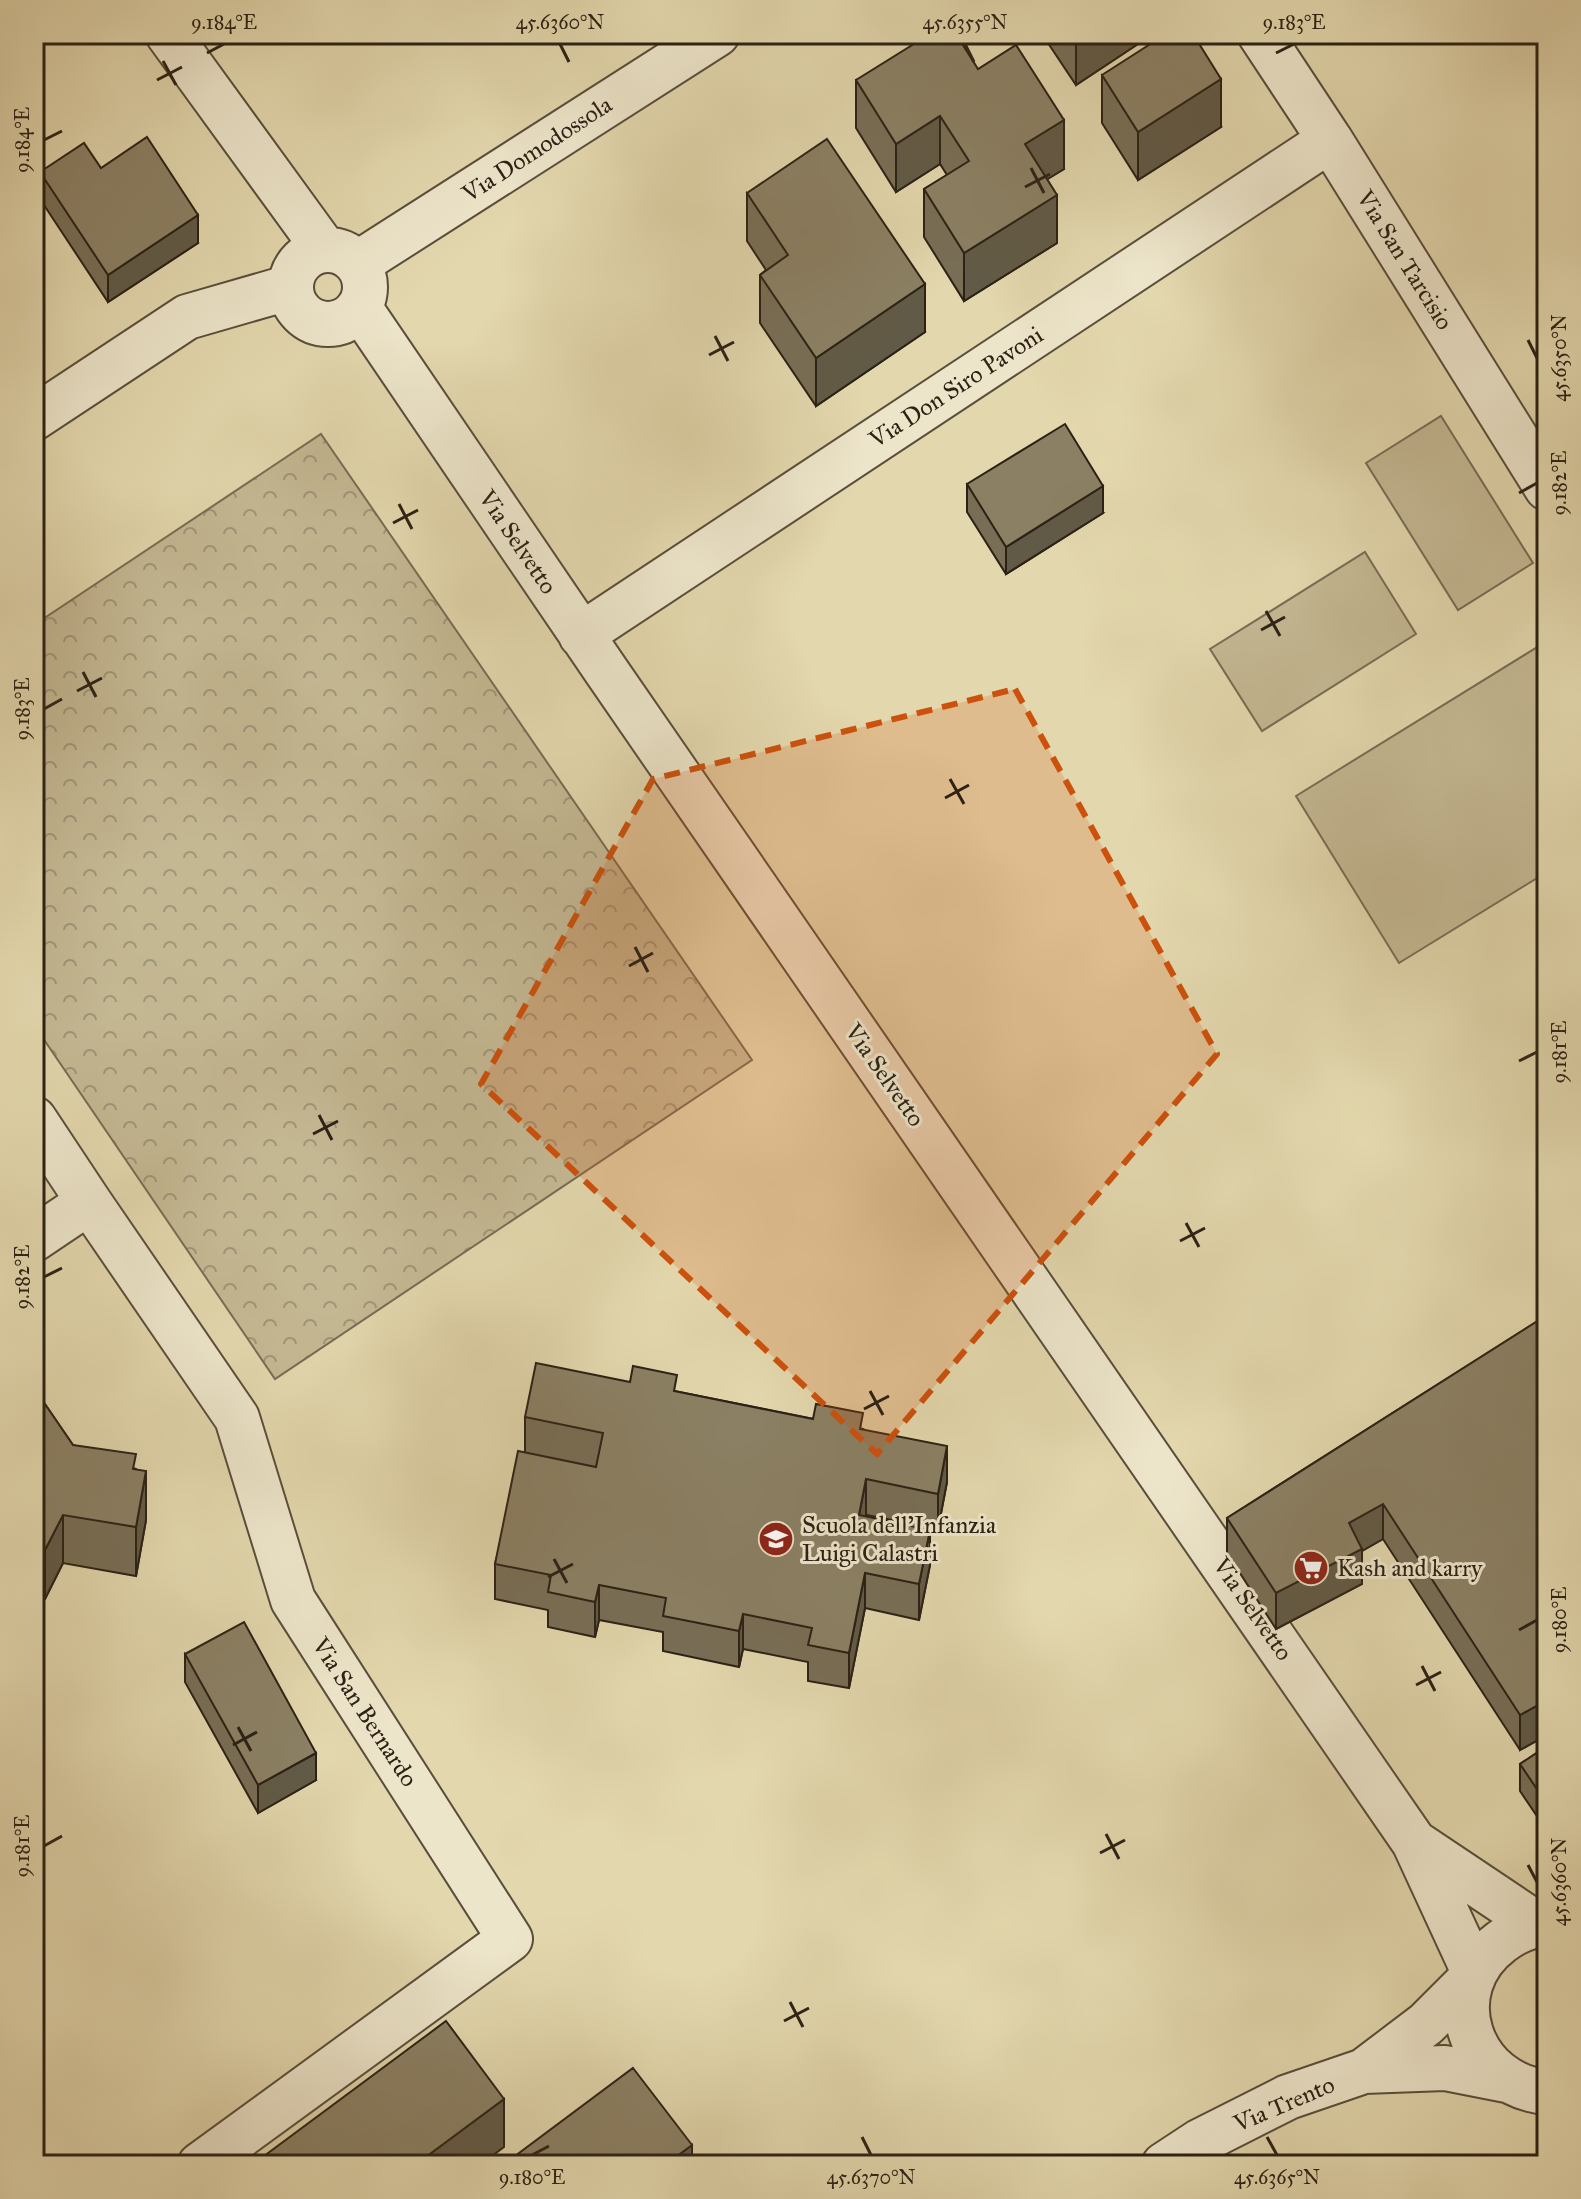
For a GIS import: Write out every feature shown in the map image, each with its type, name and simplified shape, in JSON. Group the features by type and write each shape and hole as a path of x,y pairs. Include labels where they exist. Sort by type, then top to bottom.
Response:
{"street":[{"name":"Via Selvetto","path":"168,34 347,274 581,635 1414,1842 1473,1975"},
{"name":"Via Domodossola","path":"347,274 717,34"},
{"name":"Via San Tarcisio","path":"1260,34 1330,140 1547,488"},
{"name":"Via Don Siro Pavoni","path":"581,635 1330,140"},
{"path":"316,251 347,274 341,322 317,322 298,309 291,287 298,264 316,251"},
{"path":"34,418 187,317 291,287"},
{"path":"34,1119 89,1202 34,1239"},
{"name":"Via San Bernardo","path":"89,1202 237,1418 293,1600 510,1939 200,2165"},
{"name":"Via Selvetto","path":"1414,1842 1543,1924"},
{"name":"Via Trento","path":"1364,2071 1426,2024 1473,1975 1487,1953 1516,1931 1543,1924"},
{"path":"1473,1975 1466,2004 1470,2035 1484,2061 1536,2090"},
{"name":"Via Trento","path":"1164,2165 1199,2142 1288,2097 1364,2071 1445,2068 1536,2090"}],"highlighted area":[{"path":"1015,689 1217,1054 877,1454 481,1084 653,779"}],"green space":[{"path":"1441,416 1533,563 1458,610 1366,463"},
{"path":"321,434 752,1060 275,1379 34,1025 34,625"},
{"path":"1365,552 1416,634 1262,731 1210,649"},
{"path":"1547,641 1547,872 1399,963 1296,796"}],"building":[{"path":"930,34 956,34 978,69 1016,45 1064,120 1025,144 1057,195 964,253 924,189 969,161 940,116 896,144 856,80"},
{"path":"1166,34 1193,34 1221,79 1138,132 1102,75"},
{"path":"147,137 198,215 108,275 40,172 84,143 101,168"},
{"path":"827,139 925,284 816,358 760,275 788,255 747,193"},
{"path":"1065,424 1103,486 1006,547 967,484"},
{"path":"1547,1315 1547,1700 1520,1715 1383,1504 1349,1523 1362,1549 1276,1593 1227,1518"},
{"path":"536,1363 630,1382 633,1366 677,1375 674,1391 813,1419 816,1404 863,1413 860,1429 947,1446 938,1494 866,1479 859,1515 930,1530 919,1584 865,1573 849,1653 808,1645 812,1628 743,1614 739,1631 663,1616 666,1598 599,1585 595,1602 548,1592 551,1575 495,1564 518,1451 596,1467 603,1433 525,1417"},
{"path":"34,1388 73,1445 136,1454 133,1469 146,1471 136,1527 63,1515 45,1550 34,1546"},
{"path":"244,1622 316,1753 258,1785 185,1654"},
{"path":"1547,1746 1547,1804 1520,1764"},
{"path":"446,2021 504,2099 415,2165 252,2165"},
{"path":"633,2068 692,2145 665,2165 503,2165"}],"place":[{"name":"Scuola dell'Infanzia Luigi Calastri","path":"776,1539"},
{"name":"Kash and karry","path":"1311,1568"}]}
